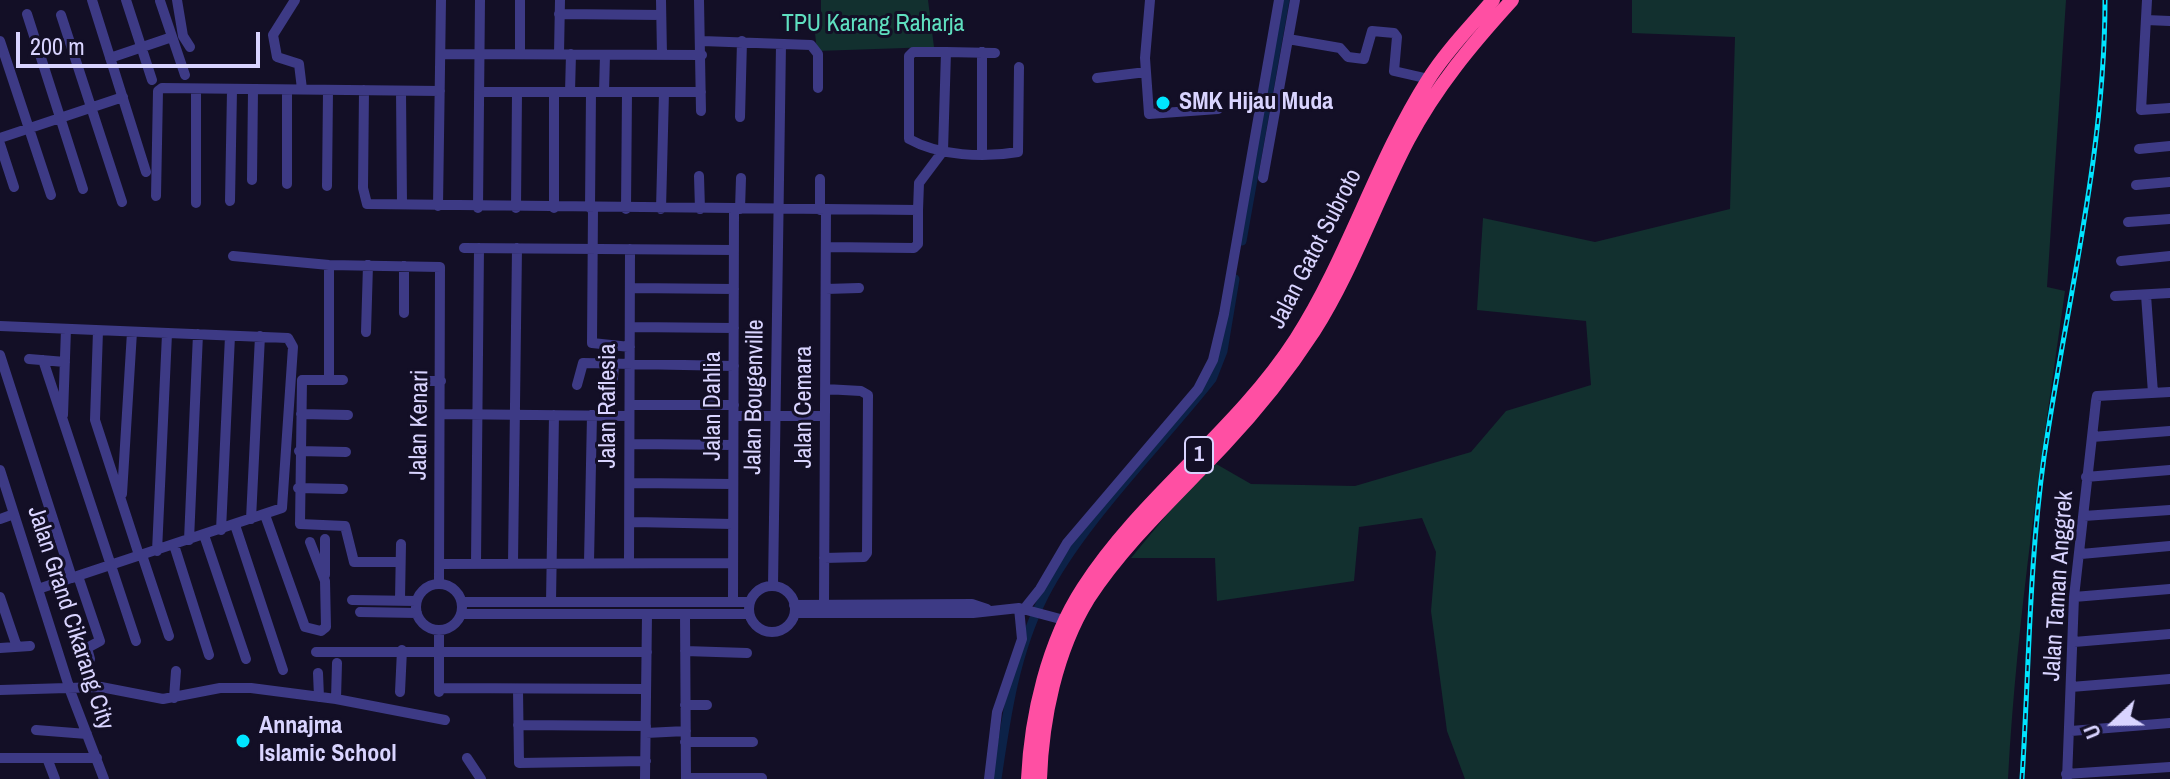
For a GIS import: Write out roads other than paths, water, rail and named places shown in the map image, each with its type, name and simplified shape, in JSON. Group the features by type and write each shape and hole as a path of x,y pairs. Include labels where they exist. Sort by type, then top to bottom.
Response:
{"highway":[{"name":"1","path":"1403,139 1429,79 1493,0"},
{"name":"1","path":"1403,139 1447,74 1512,0"},
{"name":"Jalan Gatot Subroto","path":"1028,779 1034,725 1064,620 1095,570 1255,393 1294,342 1325,291 1403,139"},
{"name":"Jalan Gatot Subroto","path":"1040,779 1044,728 1052,692 1087,601 1152,521 1231,438 1303,347 1335,296 1403,139"}],"street":[{"path":"92,0 146,172"},
{"path":"126,0 152,80"},
{"path":"177,0 183,36 190,47"},
{"path":"295,0 273,38 277,57 299,64 302,89"},
{"path":"438,206 441,0"},
{"path":"478,208 480,0"},
{"path":"520,0 520,54"},
{"path":"559,54 560,0"},
{"path":"661,0 662,55"},
{"path":"699,0 701,111"},
{"path":"1150,0 1146,72 1150,115 1218,109"},
{"path":"1263,178 1285,9 1295,0"},
{"path":"2147,0 2141,110 2170,108"},
{"path":"160,1 185,75"},
{"path":"989,779 997,712 1022,639 1024,609 1040,589 1067,543 1198,389 1211,366 1279,52 1288,39 1285,9"},
{"path":"27,14 83,189"},
{"path":"559,14 661,15"},
{"path":"61,15 122,202"},
{"path":"2146,20 2170,21"},
{"path":"1288,39 1339,48 1348,57 1364,59 1372,31 1394,33 1397,37 1394,71 1429,79"},
{"path":"110,58 172,37"},
{"path":"0,41 51,195"},
{"path":"702,41 811,45 818,54 818,88"},
{"path":"740,117 742,41"},
{"name":"Jalan Bougenville","path":"773,586 781,44"},
{"path":"995,53 913,52 909,56 909,139 943,151 982,154 1018,150 1019,67"},
{"path":"826,247 914,248 918,244 919,183 943,151 946,52"},
{"path":"982,52 982,154"},
{"path":"441,54 702,55"},
{"path":"570,92 571,54"},
{"path":"604,92 605,55"},
{"path":"1097,78 1146,72"},
{"path":"156,196 158,91 162,88 440,91"},
{"path":"196,90 196,203"},
{"path":"230,201 232,90"},
{"path":"252,180 253,90"},
{"path":"287,90 287,184"},
{"path":"364,90 363,188 367,204 478,208 918,210"},
{"path":"327,186 328,91"},
{"path":"401,91 402,204"},
{"path":"479,92 701,92"},
{"path":"516,208 517,92"},
{"path":"554,92 554,208"},
{"path":"591,92 592,343 630,347"},
{"path":"626,209 627,92"},
{"path":"661,209 664,92"},
{"path":"14,187 0,141 123,97"},
{"path":"2139,149 2170,146"},
{"path":"699,176 700,209"},
{"name":"Jalan Dahlia","path":"733,602 734,250 741,178"},
{"name":"Jalan Cemara","path":"820,179 826,247 824,604"},
{"path":"2136,185 2170,182"},
{"path":"2128,222 2170,219"},
{"path":"464,248 734,250"},
{"path":"476,563 479,248"},
{"path":"513,563 517,248"},
{"name":"Jalan Raflesia","path":"629,563 630,249"},
{"path":"233,256 329,265 404,266 404,313"},
{"path":"2121,261 2170,256"},
{"path":"329,265 329,379"},
{"path":"366,332 368,265"},
{"name":"Jalan Kenari","path":"404,266 440,267 439,583"},
{"path":"630,288 734,289"},
{"path":"826,289 859,288"},
{"path":"2115,296 2170,293"},
{"path":"2146,295 2153,393 2170,392"},
{"path":"0,326 288,338 293,347 283,505 265,515 38,589"},
{"path":"630,327 734,328"},
{"path":"63,422 66,329"},
{"path":"98,331 95,420 169,636"},
{"path":"122,502 132,332"},
{"path":"157,551 167,334"},
{"path":"189,540 198,334"},
{"path":"221,530 230,336"},
{"path":"251,519 260,336"},
{"path":"0,355 75,577 100,641 87,648 90,659"},
{"path":"29,359 65,362"},
{"path":"43,360 136,641"},
{"path":"577,385 582,363 734,366"},
{"path":"611,404 614,365"},
{"path":"343,380 302,380 298,488 301,525 345,526 353,561 400,562"},
{"path":"420,381 441,381"},
{"path":"824,558 864,557 867,553 868,395 861,391 825,389"},
{"name":"Jalan Taman Anggrek","path":"2066,777 2071,731 2074,597 2097,396 2153,393"},
{"path":"441,414 592,415 630,410 825,416"},
{"path":"301,414 348,415"},
{"path":"551,602 554,415"},
{"path":"589,562 592,415"},
{"path":"2092,437 2170,431"},
{"path":"634,444 733,445"},
{"path":"299,451 346,452"},
{"name":"Jalan Grand Cikarang City","path":"0,470 70,691 104,779"},
{"path":"2086,477 2170,470"},
{"path":"634,483 733,484"},
{"path":"298,488 343,489"},
{"path":"2084,516 2170,510"},
{"path":"0,519 14,514"},
{"path":"265,515 308,631 321,631 326,627 325,539"},
{"path":"634,522 733,524"},
{"path":"235,525 283,670"},
{"path":"204,535 246,659"},
{"path":"310,542 325,581"},
{"path":"400,599 401,544"},
{"path":"174,545 209,655"},
{"path":"2081,554 2170,546"},
{"path":"439,564 733,563"},
{"path":"439,583 458,592 462,608 448,628 439,630 421,622 416,601 429,585 439,583"},
{"path":"773,586 791,595 794,609 790,623 772,632 754,623 749,608 755,593 773,586"},
{"path":"2074,597 2170,589"},
{"path":"0,597 17,647"},
{"path":"352,600 416,601"},
{"path":"462,608 551,602 733,602 749,608"},
{"path":"794,609 824,604 972,604 987,609"},
{"path":"462,608 685,614 749,608"},
{"path":"794,609 973,613 987,609 1024,609 1064,620"},
{"path":"360,612 417,613"},
{"path":"645,779 647,614"},
{"path":"685,614 686,779 762,778"},
{"path":"439,630 439,690 646,689"},
{"path":"2074,642 2170,634"},
{"path":"0,648 30,646"},
{"path":"400,692 402,650"},
{"path":"364,651 364,664"},
{"path":"685,651 747,653"},
{"path":"316,652 647,652"},
{"path":"336,699 337,663"},
{"path":"174,698 176,671"},
{"path":"318,673 319,697"},
{"path":"2071,687 2170,679"},
{"path":"0,690 70,691 101,687 174,698 220,688 336,699 445,720"},
{"path":"518,690 519,763 646,761"},
{"path":"685,705 707,705"},
{"path":"2071,731 2170,723"},
{"path":"518,725 646,729 686,737 753,742"},
{"path":"36,730 87,734"},
{"path":"0,758 97,758"},
{"path":"47,758 55,779"},
{"path":"467,758 481,779"},
{"path":"2066,777 2170,767"}],"waterway":[{"path":"1242,241 1285,0"},
{"path":"997,779 1019,663 1044,596 1100,513 1212,379 1223,351 1235,279"}],"railway":[{"path":"2022,779 2039,497 2092,173 2099,115 2105,0"}],"place":[{"name":"SMK Hijau Muda","path":"1163,103"},
{"name":"Annajma Islamic School","path":"243,741"}],"park label":[{"name":"TPU Karang Raharja","path":"873,25"}]}
